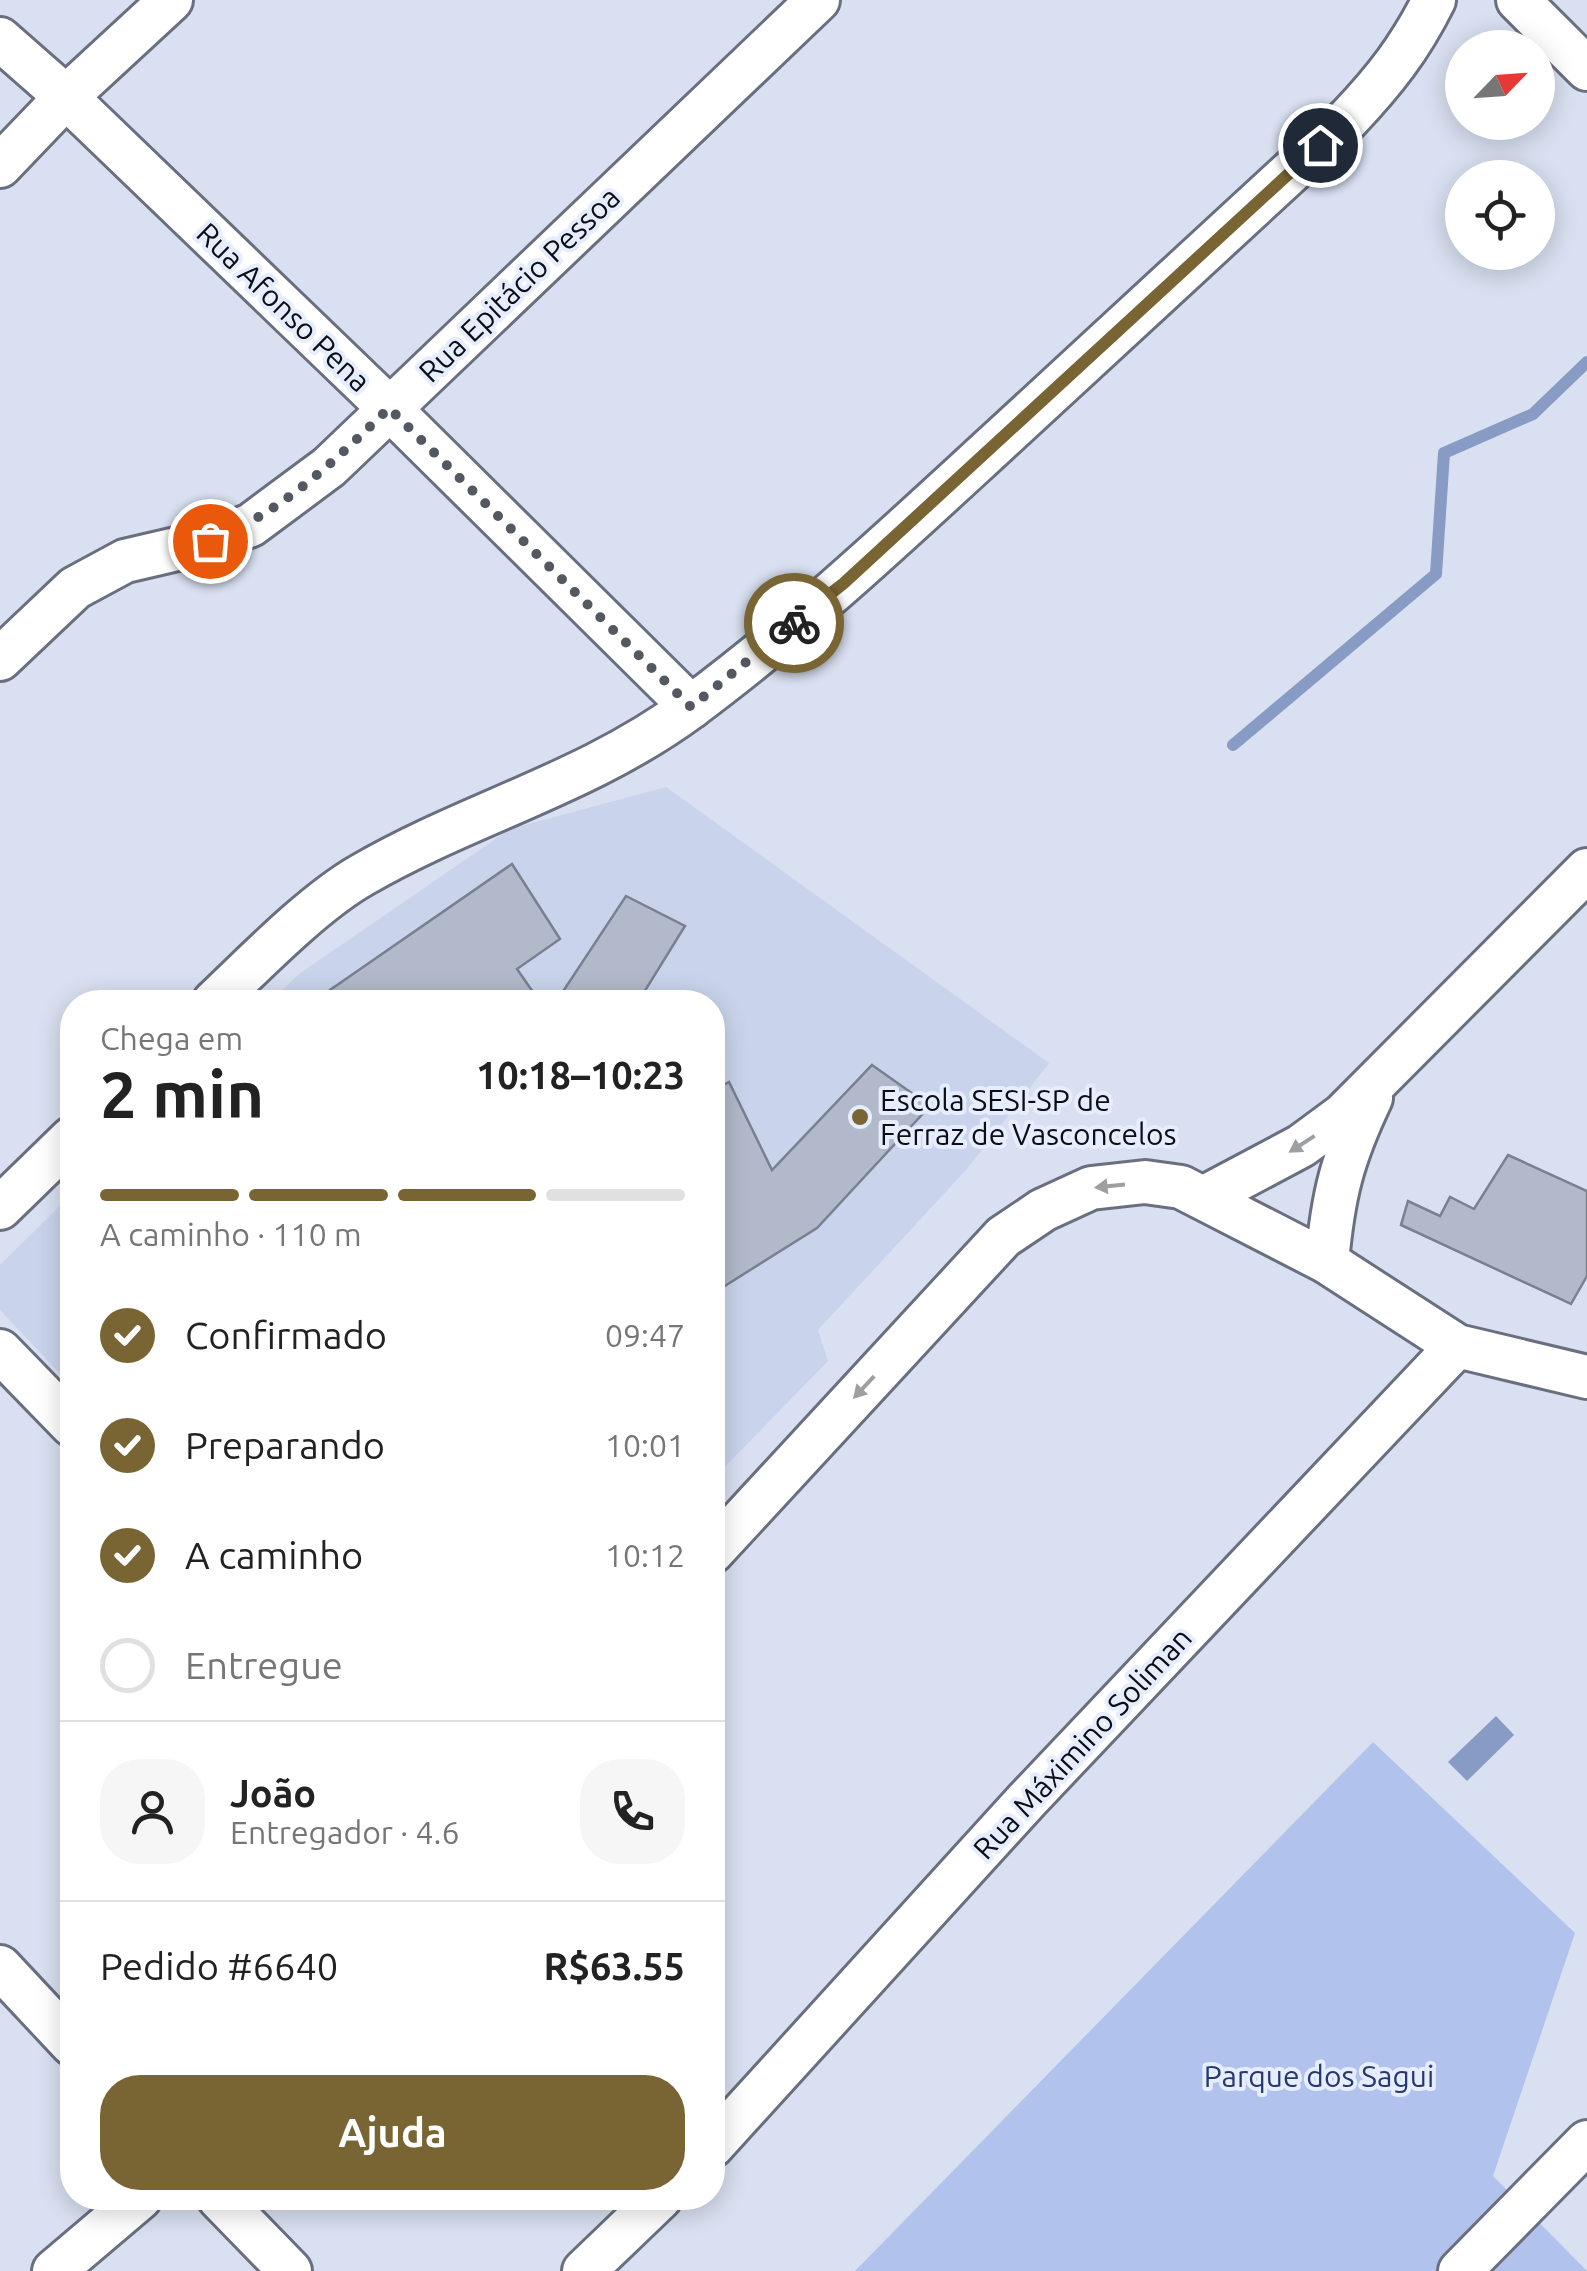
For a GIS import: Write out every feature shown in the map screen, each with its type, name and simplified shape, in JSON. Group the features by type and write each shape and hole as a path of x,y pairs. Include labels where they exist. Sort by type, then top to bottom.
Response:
{"street":[{"path":"0,166 66,97 171,0"},
{"name":"Rua Epitácio Pessoa","path":"0,659 76,588 125,562 210,541 251,525 328,467 818,0"},
{"path":"227,990 348,884 426,842 573,779 630,749 691,707 844,583 1348,119 1388,77 1412,44 1434,0"},
{"path":"1518,0 1587,69"},
{"name":"Rua Afonso Pena","path":"0,39 66,97 389,408 691,707"},
{"path":"1205,1198 1300,1146 1344,1115 1587,870"},
{"path":"1327,1262 1339,1177 1378,1084"},
{"path":"0,1208 60,1150"},
{"path":"725,1538 1003,1237 1042,1210 1091,1188 1146,1182 1181,1187 1327,1262 1457,1346 1587,1377"},
{"name":"Rua Máximino Soliman","path":"725,2120 1457,1346"},
{"path":"0,1352 60,1414"},
{"path":"0,1967 60,2031"},
{"path":"1460,2271 1587,2142"},
{"path":"54,2271 126,2210"},
{"path":"230,2210 290,2271"},
{"path":"584,2271 648,2210"}],"shaded area":[{"name":"Escola SESI-SP de Ferraz de Vasconcelos","path":"666,787 1049,1063 966,1170 818,1330 828,1361 725,1467 725,990 282,990 299,974 510,829"},
{"path":"60,1206 60,1373 0,1310 0,1265"},
{"path":"1496,1716 1514,1735 1467,1781 1448,1762"}],"green space":[{"name":"Parque dos Sagui","path":"1373,1742 1575,1933 1493,2176 1587,2271 855,2271"}],"building":[{"path":"512,864 560,939 517,969 532,990 330,990"},
{"path":"626,896 685,926 645,990 564,990"},
{"path":"872,1065 930,1106 817,1228 725,1286 725,1084 729,1082 772,1170"},
{"path":"1508,1155 1587,1191 1587,1276 1571,1304 1401,1225 1408,1201 1440,1216 1450,1197 1474,1209"}],"waterway":[{"path":"1233,745 1436,574 1444,453 1533,414 1587,362"}],"way so far":[{"path":"210,541 251,525 285,500 328,467 389,408 691,707 794,623"}],"place":[{"name":"Escola SESI-SP de Ferraz de Vasconcelos","path":"860,1117"}],"route":[{"path":"794,623 844,583 1320,145"}]}
